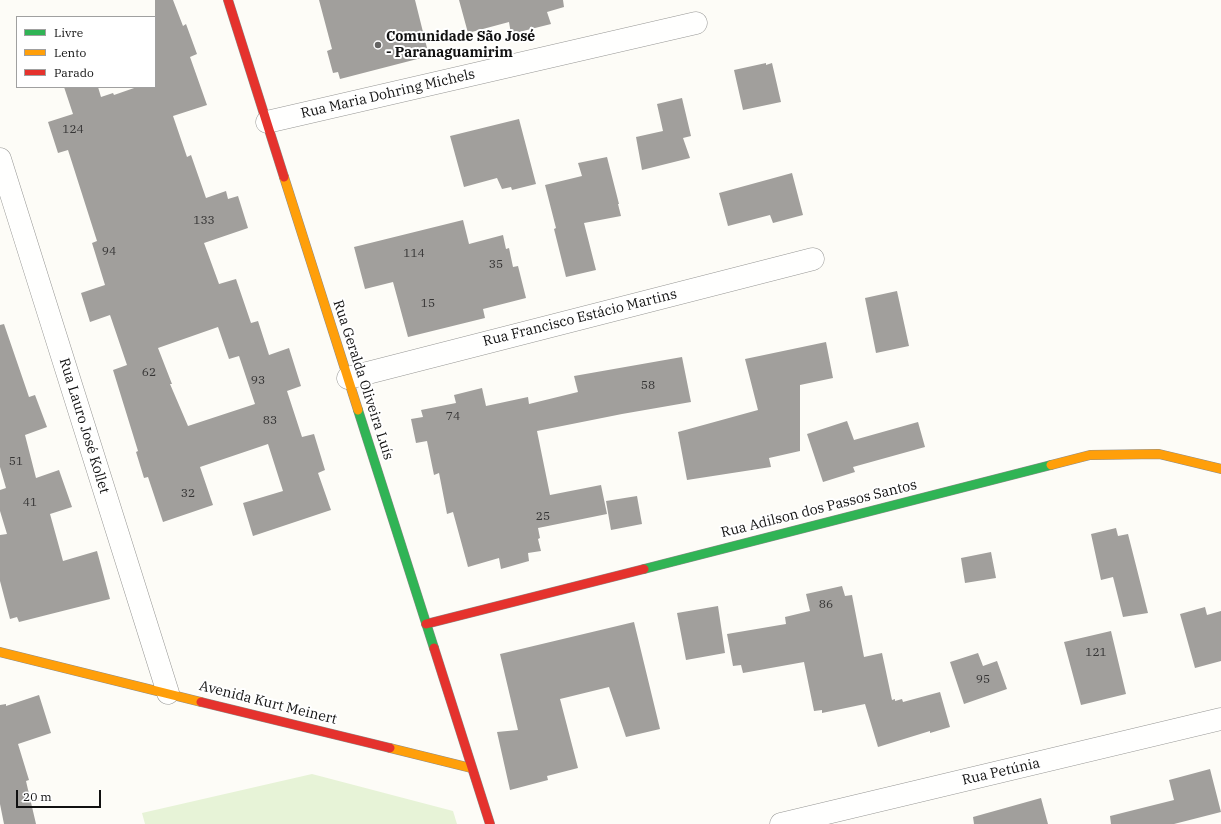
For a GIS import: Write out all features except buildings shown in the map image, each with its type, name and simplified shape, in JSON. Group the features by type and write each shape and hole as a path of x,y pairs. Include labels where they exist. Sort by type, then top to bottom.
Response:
{"street":[{"name":"Rua Geralda Oliveira Luís","path":"228,0 471,768"},
{"name":"Rua Maria Dohring Michels","path":"267,122 696,23"},
{"name":"Rua Lauro José Kollet","path":"0,159 168,693"},
{"name":"Rua Francisco Estácio Martins","path":"348,378 813,259"},
{"name":"Rua Adilson dos Passos Santos","path":"426,624 1090,455 1159,454 1221,469"},
{"name":"Avenida Kurt Meinert","path":"0,652 471,768"},
{"name":"Rua Petúnia","path":"782,824 1221,719"},
{"path":"471,768 490,824"}],"green space":[{"path":"312,774 453,811 457,824 145,824 142,813"}],"traffic: fast":[{"path":"358,410 434,648"},
{"path":"644,569 1051,465"}],"traffic: slow":[{"path":"284,177 358,410"},
{"path":"1051,465 1090,455 1159,454 1221,469"},
{"path":"0,652 201,702"},
{"path":"390,748 471,768"}],"traffic: jam":[{"path":"228,0 284,177"},
{"path":"426,624 644,569"},
{"path":"434,648 490,824"},
{"path":"201,702 390,748"}],"place":[{"name":"Comunidade São José - Paranaguamirim","path":"378,45"}]}
